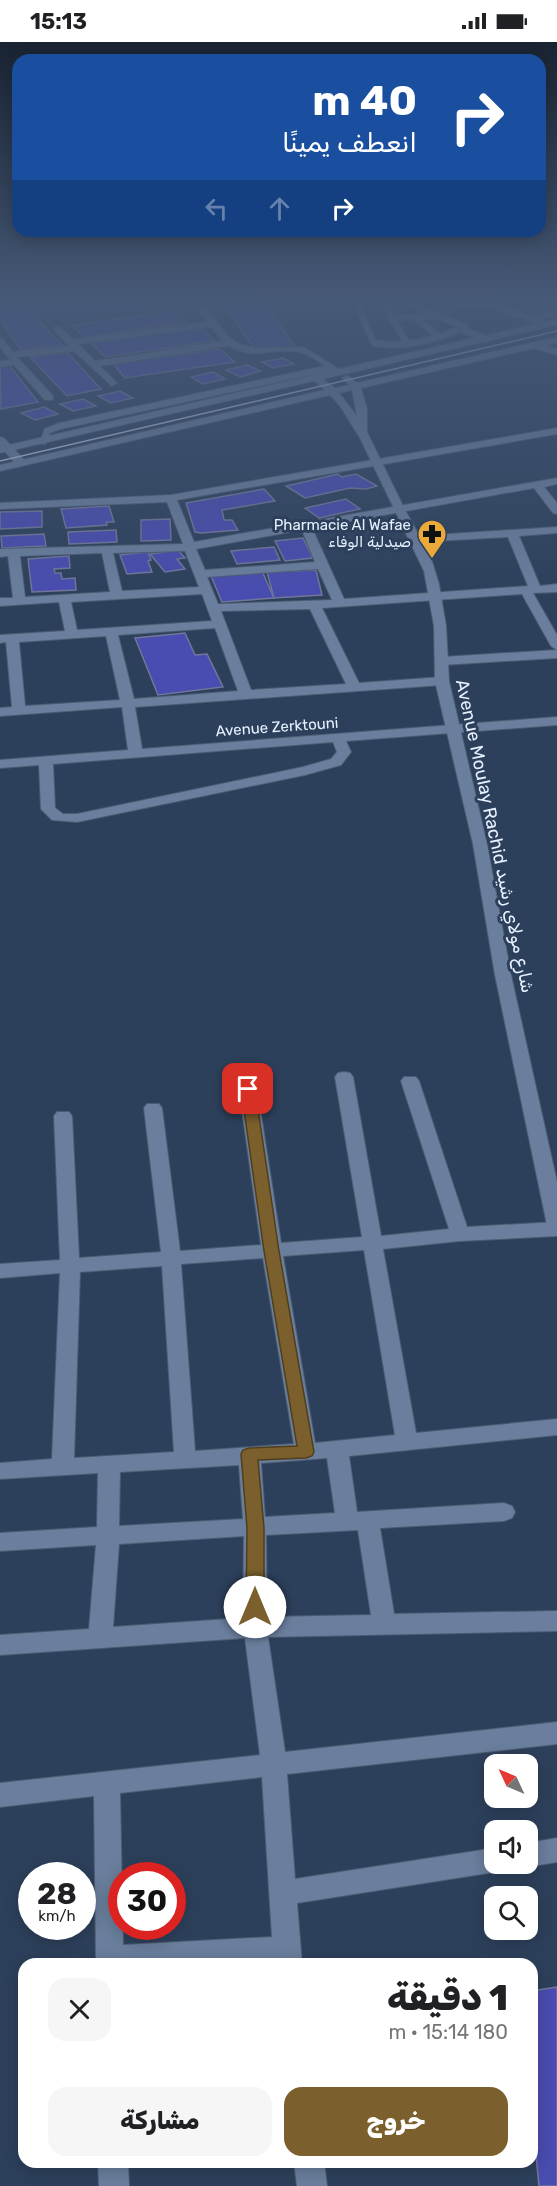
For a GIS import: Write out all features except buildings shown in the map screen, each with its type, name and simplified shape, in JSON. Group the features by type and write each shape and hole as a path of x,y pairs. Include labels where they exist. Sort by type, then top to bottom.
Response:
{"street":[{"path":"3,447 44,441 225,399"},
{"path":"0,468 297,399"},
{"name":"Avenue Moulay Rachid شارع مولاي رشيد","path":"338,399 362,431 399,510 418,539 430,572 435,597 442,681 480,844 503,975 557,1227"},
{"name":"Avenue Moulay Rachid شارع مولاي رشيد","path":"360,399 363,406 362,431"},
{"path":"0,506 171,498 557,431"},
{"path":"3,447 21,463"},
{"path":"0,553 188,547 557,481"},
{"path":"537,484 557,511"},
{"path":"171,498 246,694"},
{"path":"306,527 339,602"},
{"path":"418,539 557,530"},
{"path":"512,533 530,589 557,646"},
{"path":"107,551 117,596"},
{"path":"14,553 19,602"},
{"path":"201,574 322,565"},
{"path":"214,608 314,605 557,588"},
{"path":"0,602 207,590"},
{"path":"64,599 72,634"},
{"path":"314,605 354,686"},
{"path":"19,711 6,639 220,624"},
{"path":"111,632 128,703 136,754"},
{"path":"442,661 557,654"},
{"path":"0,712 442,681"},
{"name":"Avenue Zerktouni","path":"0,764 557,721"},
{"path":"46,761 48,809 52,814 65,819 294,773 336,762 344,752 338,739"},
{"path":"344,1077 407,1443"},
{"path":"410,1081 460,1234"},
{"path":"248,1089 272,1251 306,1452"},
{"path":"153,1108 171,1258 185,1459"},
{"path":"63,1116 70,1266 63,1466"},
{"path":"0,1271 557,1227"},
{"path":"0,1471 306,1452 557,1427"},
{"path":"337,1449 384,1624"},
{"path":"217,1958 288,1956 274,1765 255,1627 255,1528 249,1454"},
{"path":"100,1638 108,1536 109,1465"},
{"path":"0,1542 504,1512"},
{"path":"0,1645 255,1627 557,1621"},
{"path":"0,1795 557,1733"},
{"path":"107,1783 110,1958"},
{"path":"538,1853 557,1850"},
{"path":"284,1893 484,1862"},
{"path":"113,2168 114,2186"},
{"path":"310,2168 312,2186"}],"lane":[{"path":"44,441 47,431 60,426 185,399"}],"tram line":[{"path":"0,461 265,399"}],"place":[{"name":"Pharmacie Al Wafae صيدلية الوفاء","path":"432,560"}],"route":[{"path":"248,1089 272,1251 306,1452 249,1454 255,1528 255,1607"}]}
